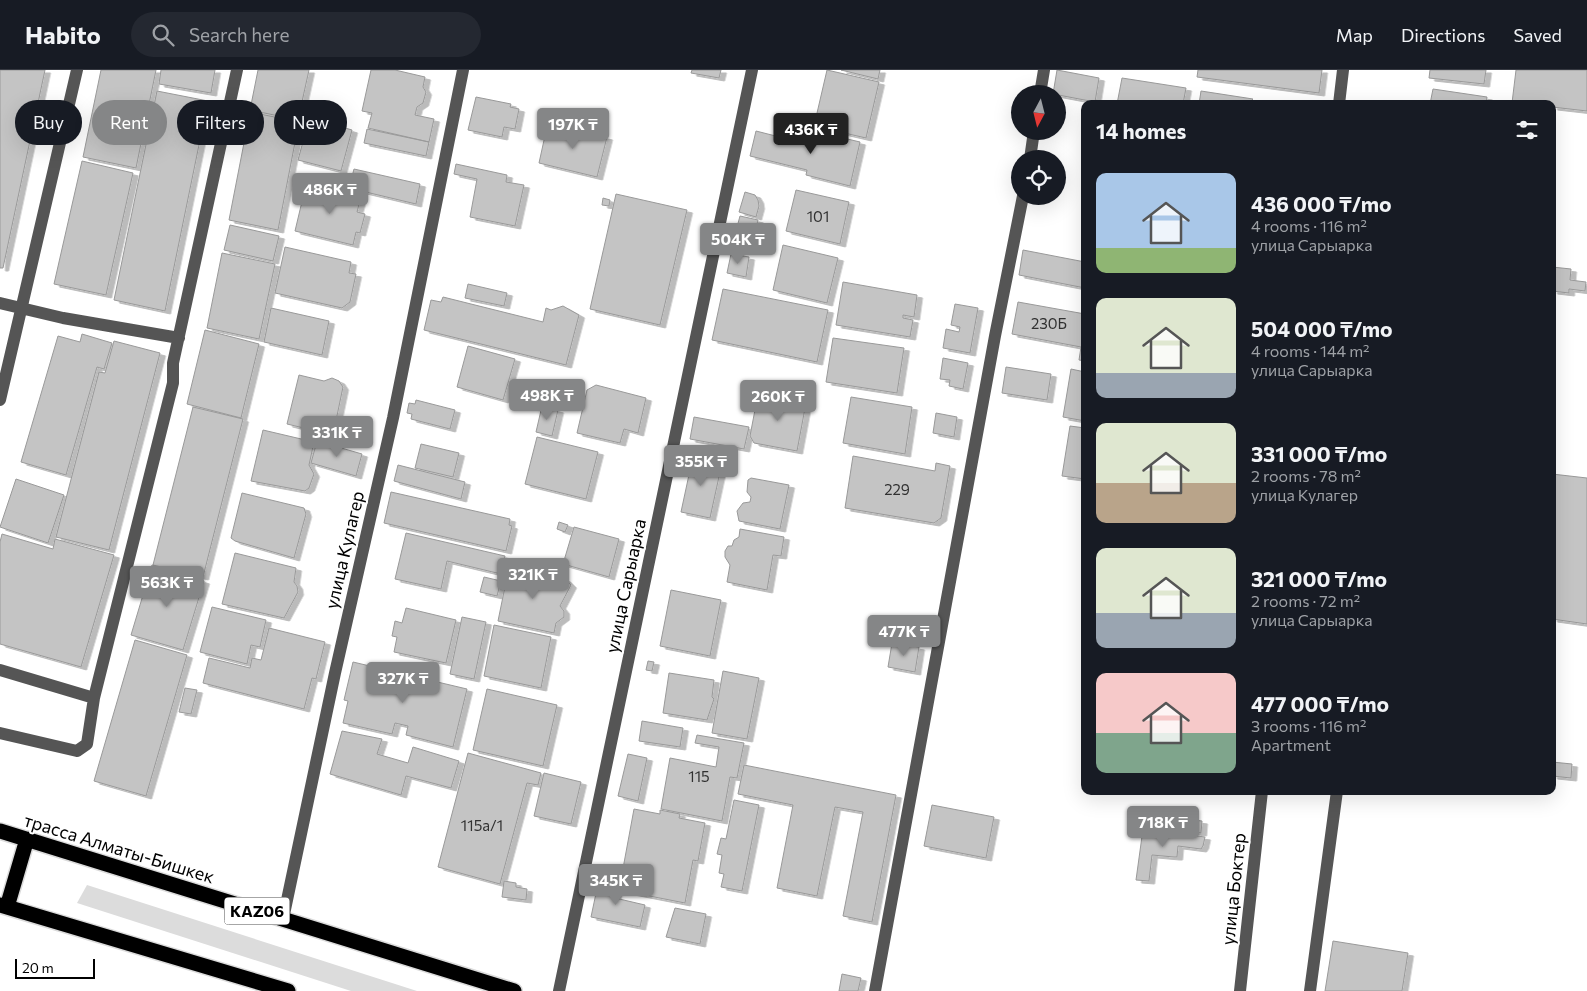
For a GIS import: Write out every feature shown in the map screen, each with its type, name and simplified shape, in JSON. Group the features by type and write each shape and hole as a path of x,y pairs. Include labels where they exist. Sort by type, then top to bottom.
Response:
{"highway":[{"name":"трасса Алматы-Бишкек","path":"0,831 514,991"},
{"path":"27,839 4,906 288,991"}],"street":[{"path":"0,400 77,70"},
{"path":"0,733 77,751 87,744 94,698 174,383 173,363 237,70"},
{"name":"улица Кулагер","path":"283,919 335,674 393,418 463,70"},
{"name":"улица Сарыарка","path":"559,991 752,70"},
{"path":"1042,85 1044,70"},
{"path":"1339,100 1342,70"},
{"path":"876,991 995,336 1021,205"},
{"path":"0,303 63,318 179,338"},
{"path":"0,670 94,698"},
{"name":"улица Боктер","path":"1240,991 1262,795"},
{"path":"1310,991 1336,795"}],"shaded area":[{"path":"87,885 417,991 351,991 77,903"}],"building":[{"path":"0,70 45,70 39,100 15,100 15,145 29,145 3,268 0,268"},
{"path":"101,70 156,70 150,100 95,100"},
{"path":"161,70 215,70 211,93 159,84"},
{"path":"258,70 309,70 302,100 274,100 274,115 264,113 264,100 252,100"},
{"path":"371,70 395,70 425,77 423,87 426,92 423,103 417,107 415,115 434,119 429,142 368,128 372,113 362,111"},
{"path":"692,70 721,70 719,78 691,73"},
{"path":"827,70 879,82 866,138 814,126"},
{"path":"841,70 880,70 878,79"},
{"path":"1057,70 1099,78 1095,100 1066,96 1066,85 1054,85"},
{"path":"1198,70 1322,70 1319,93 1197,77"},
{"path":"1430,70 1486,70 1484,84 1429,78"},
{"path":"1516,70 1587,70 1587,111 1556,107 1556,100 1512,100"},
{"path":"1122,78 1186,88 1184,100 1118,100"},
{"path":"1433,89 1487,97 1487,100 1431,100"},
{"path":"157,91 203,100 177,100 177,145 199,145 165,311 114,300 146,145 167,145 167,100 155,100"},
{"path":"1201,91 1253,99 1252,100 1200,100"},
{"path":"476,97 511,104 510,107 519,109 515,129 504,127 502,137 468,130"},
{"path":"92,114 92,145 141,145 136,168 83,157"},
{"path":"264,115 274,117 274,145 295,145 278,230 229,220 244,145 264,145"},
{"path":"554,125 607,137 597,177 539,163 546,131 553,130"},
{"path":"347,129 352,130 341,171 298,160 302,145 347,145"},
{"path":"367,129 429,142 426,156 364,143"},
{"path":"756,131 811,145 814,131 860,142 850,186 806,175 807,170 750,156"},
{"path":"82,161 133,173 106,295 54,284"},
{"path":"456,164 507,175 506,182 524,185 515,226 470,217 477,179 454,174"},
{"path":"354,169 420,184 416,204 349,188"},
{"path":"313,185 361,197 357,212 365,214 360,233 356,232 353,245 295,231 304,193 310,194"},
{"path":"796,190 849,202 840,244 786,231"},
{"path":"745,192 755,195 758,200 759,206 756,217 739,212"},
{"path":"616,194 687,210 660,325 590,309"},
{"path":"603,198 610,200 609,206 602,205"},
{"path":"740,216 758,220 755,232 737,227"},
{"path":"230,225 279,236 273,261 224,250"},
{"path":"736,231 755,235 752,245 734,241"},
{"path":"783,245 838,258 827,303 773,290"},
{"path":"285,247 351,262 349,273 356,274 350,302 342,308 275,293"},
{"path":"1023,250 1081,261 1081,287 1019,275"},
{"path":"222,253 275,264 259,339 207,328"},
{"path":"731,254 749,257 746,277 727,273"},
{"path":"1556,267 1571,269 1570,280 1586,282 1585,291 1569,289 1569,293 1556,291"},
{"path":"843,282 917,295 914,317 903,315 903,318 913,320 910,337 836,325"},
{"path":"468,284 507,293 504,306 465,298"},
{"path":"723,289 828,310 817,362 712,340"},
{"path":"443,297 543,322 546,308 551,310 563,306 579,315 566,365 424,330 431,300 441,302"},
{"path":"1018,302 1081,313 1081,347 1012,334"},
{"path":"955,304 978,308 970,353 943,348 946,329 959,332 960,327 951,325"},
{"path":"271,308 329,321 322,355 264,342"},
{"path":"205,330 259,344 241,418 187,404"},
{"path":"82,334 112,343 104,369 97,367 66,475 21,462 58,336 80,342"},
{"path":"833,338 904,348 897,393 826,382"},
{"path":"114,341 160,353 109,550 56,537 99,372 105,373"},
{"path":"468,346 515,359 503,400 457,387"},
{"path":"943,358 968,363 963,389 949,386 950,380 940,379"},
{"path":"1006,367 1051,374 1047,400 1002,393"},
{"path":"1071,369 1081,371 1081,420 1063,417"},
{"path":"299,375 324,381 332,378 339,381 343,387 333,435 287,424"},
{"path":"596,385 646,398 638,433 624,429 620,443 577,433 587,390"},
{"path":"758,394 806,403 797,451 754,443 750,436"},
{"path":"851,397 912,407 905,454 843,443"},
{"path":"416,400 455,410 450,429 411,419 412,414 407,413 409,403 415,404"},
{"path":"542,406 558,410 552,436 536,432"},
{"path":"193,407 243,419 203,577 153,565"},
{"path":"936,413 957,417 954,437 933,433"},
{"path":"694,417 749,427 744,449 690,439"},
{"path":"1070,426 1081,427 1081,478 1062,476"},
{"path":"263,430 314,442 309,465 314,474 309,488 305,491 251,481"},
{"path":"537,437 598,452 586,499 525,484"},
{"path":"317,441 362,454 356,476 311,463"},
{"path":"421,444 459,453 453,477 415,468"},
{"path":"693,456 722,463 710,518 681,512"},
{"path":"853,456 935,471 936,463 950,466 941,518 934,523 845,508"},
{"path":"398,465 465,482 461,499 394,481"},
{"path":"1556,474 1587,478 1587,624 1556,620"},
{"path":"751,478 789,485 780,529 739,521 737,511 743,503 750,502 751,497 747,492 748,480"},
{"path":"16,479 64,495 48,543 0,527"},
{"path":"391,492 510,519 509,525 512,526 506,551 384,523"},
{"path":"242,493 304,508 306,514 294,558 235,541 231,538"},
{"path":"559,522 568,525 565,532 557,529"},
{"path":"574,527 619,539 609,577 563,564"},
{"path":"740,529 784,537 781,556 773,555 767,590 727,582 730,565 725,557 725,551 739,537"},
{"path":"406,533 505,556 501,574 447,561 441,589 395,579"},
{"path":"2,534 53,549 55,539 114,555 81,667 0,644 0,542"},
{"path":"235,553 296,568 294,582 298,592 284,618 222,604"},
{"path":"152,565 204,581 183,650 131,635"},
{"path":"509,567 565,579 571,585 560,606 564,611 564,617 556,623 554,633 498,621"},
{"path":"484,577 501,581 497,596 480,592"},
{"path":"671,590 721,600 710,656 660,646"},
{"path":"212,607 266,620 260,647 251,645 247,664 200,652"},
{"path":"406,608 456,620 446,663 394,652 397,637 392,636 395,621 402,623"},
{"path":"462,617 486,622 474,679 450,674"},
{"path":"494,625 551,637 541,688 484,676"},
{"path":"269,628 325,642 316,679 312,678 304,709 203,683 209,658 250,668 252,658 261,660"},
{"path":"135,640 187,655 146,796 94,781"},
{"path":"892,643 919,647 915,672 888,667"},
{"path":"648,661 654,662 652,671 646,670"},
{"path":"353,662 467,689 453,747 406,735 408,726 395,723 392,734 343,723 348,701 344,700"},
{"path":"723,671 759,678 747,739 712,733"},
{"path":"669,673 714,680 712,697 714,699 707,720 663,713"},
{"path":"185,688 197,690 191,714 179,712"},
{"path":"487,689 557,705 543,766 473,750"},
{"path":"642,721 683,728 680,747 639,741"},
{"path":"342,731 382,739 377,754 408,763 413,747 459,761 451,788 406,776 401,795 330,774"},
{"path":"697,735 744,743 737,778 730,777 722,821 661,809 670,758 716,767 719,747 695,743"},
{"path":"468,753 541,773 538,785 527,783 500,884 438,867"},
{"path":"628,754 647,758 638,801 618,796"},
{"path":"1556,762 1572,764 1571,778 1556,776"},
{"path":"744,765 896,795 872,922 843,916 863,812 835,807 817,896 777,888 793,805 738,794"},
{"path":"544,773 581,782 571,824 534,816"},
{"path":"734,800 759,805 742,891 721,887 724,874 719,873 722,855 717,854 721,838 726,839"},
{"path":"932,805 994,817 986,858 924,846"},
{"path":"634,809 660,814 660,810 680,814 679,818 705,823 698,861 693,860 685,903 619,890"},
{"path":"1176,811 1187,812 1186,819 1202,821 1201,833 1149,827 1150,816 1175,819"},
{"path":"1143,829 1205,837 1201,849 1178,846 1177,857 1152,855 1149,881 1136,880"},
{"path":"599,879 618,883 615,898 645,905 640,927 591,917"},
{"path":"504,881 516,883 516,887 527,889 526,900 502,897"},
{"path":"675,908 706,914 700,944 666,937"},
{"path":"1333,941 1408,953 1402,991 1325,991"},
{"path":"842,974 861,978 858,991 839,991"}]}
